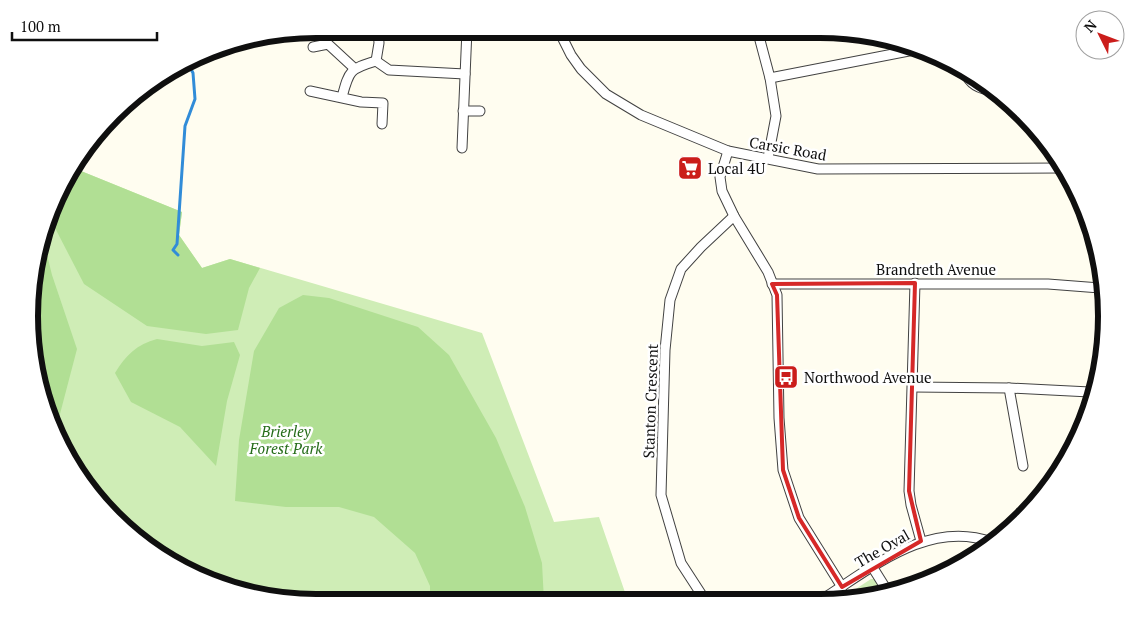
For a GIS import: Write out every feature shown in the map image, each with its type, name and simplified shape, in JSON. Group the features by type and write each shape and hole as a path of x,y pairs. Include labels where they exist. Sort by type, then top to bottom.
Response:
{"street":[{"path":"376,61 379,38"},
{"path":"462,148 467,38"},
{"name":"Carsic Road","path":"562,38 581,69 606,94 641,115 728,151 818,169 1055,168"},
{"path":"759,38 770,78 776,116 768,158"},
{"path":"313,47 328,44 354,68"},
{"path":"770,78 907,51"},
{"path":"342,98 348,74 354,68 376,61"},
{"path":"376,61 389,70 465,74"},
{"path":"970,82 981,89"},
{"path":"310,91 342,98 383,103 382,124"},
{"path":"463,111 480,111"},
{"path":"728,151 720,177 722,192 734,216 768,272 777,295 778,418 783,470 799,518 842,587"},
{"name":"Stanton Crescent","path":"701,594 681,563 661,495 665,350 670,300 681,269 734,216"},
{"path":"915,283 909,491 910,506 920,541"},
{"name":"Brandreth Avenue","path":"772,284 1048,284 1096,288"},
{"path":"913,387 1009,388 1087,392"},
{"path":"1009,388 1023,466"},
{"name":"The Oval","path":"832,593 920,541 938,537 965,537 983,540"},
{"path":"873,568 884,586"}],"highlighted area":[{"path":"915,283 909,491 921,541 842,587 799,518 783,470 777,295 772,284"}],"green space":[{"name":"Brierley Forest Park","path":"86,158 81,171 182,212 179,235 202,268 230,259 482,333 554,522 599,517 626,594 297,593 261,588 226,579 193,565 161,547 132,525 106,499 84,470 66,438 52,405 43,370 38,334 38,297 43,261 52,226 66,193 84,161"},
{"path":"86,158 81,171 182,212 179,235 202,268 230,259 260,268 249,288 238,330 206,334 147,326 84,284 54,226 66,193"},
{"path":"46,249 52,275 77,349 58,420 47,387 38,334 38,297"},
{"path":"303,295 329,298 418,327 449,355 496,438 525,507 542,563 544,594 430,594 430,586 415,553 374,517 339,507 286,507 235,501 239,440 254,351 279,308"},
{"path":"157,339 202,346 234,342 240,355 227,401 216,466 180,427 131,402 115,373 133,351"},
{"path":"871,579 875,579 880,587 874,588 852,591"}],"waterway":[{"path":"178,255 173,250 177,244 185,126 195,99 193,73 190,67"}],"place":[{"name":"Local 4U","path":"690,168"},
{"name":"Northwood Avenue","path":"786,377"}]}
